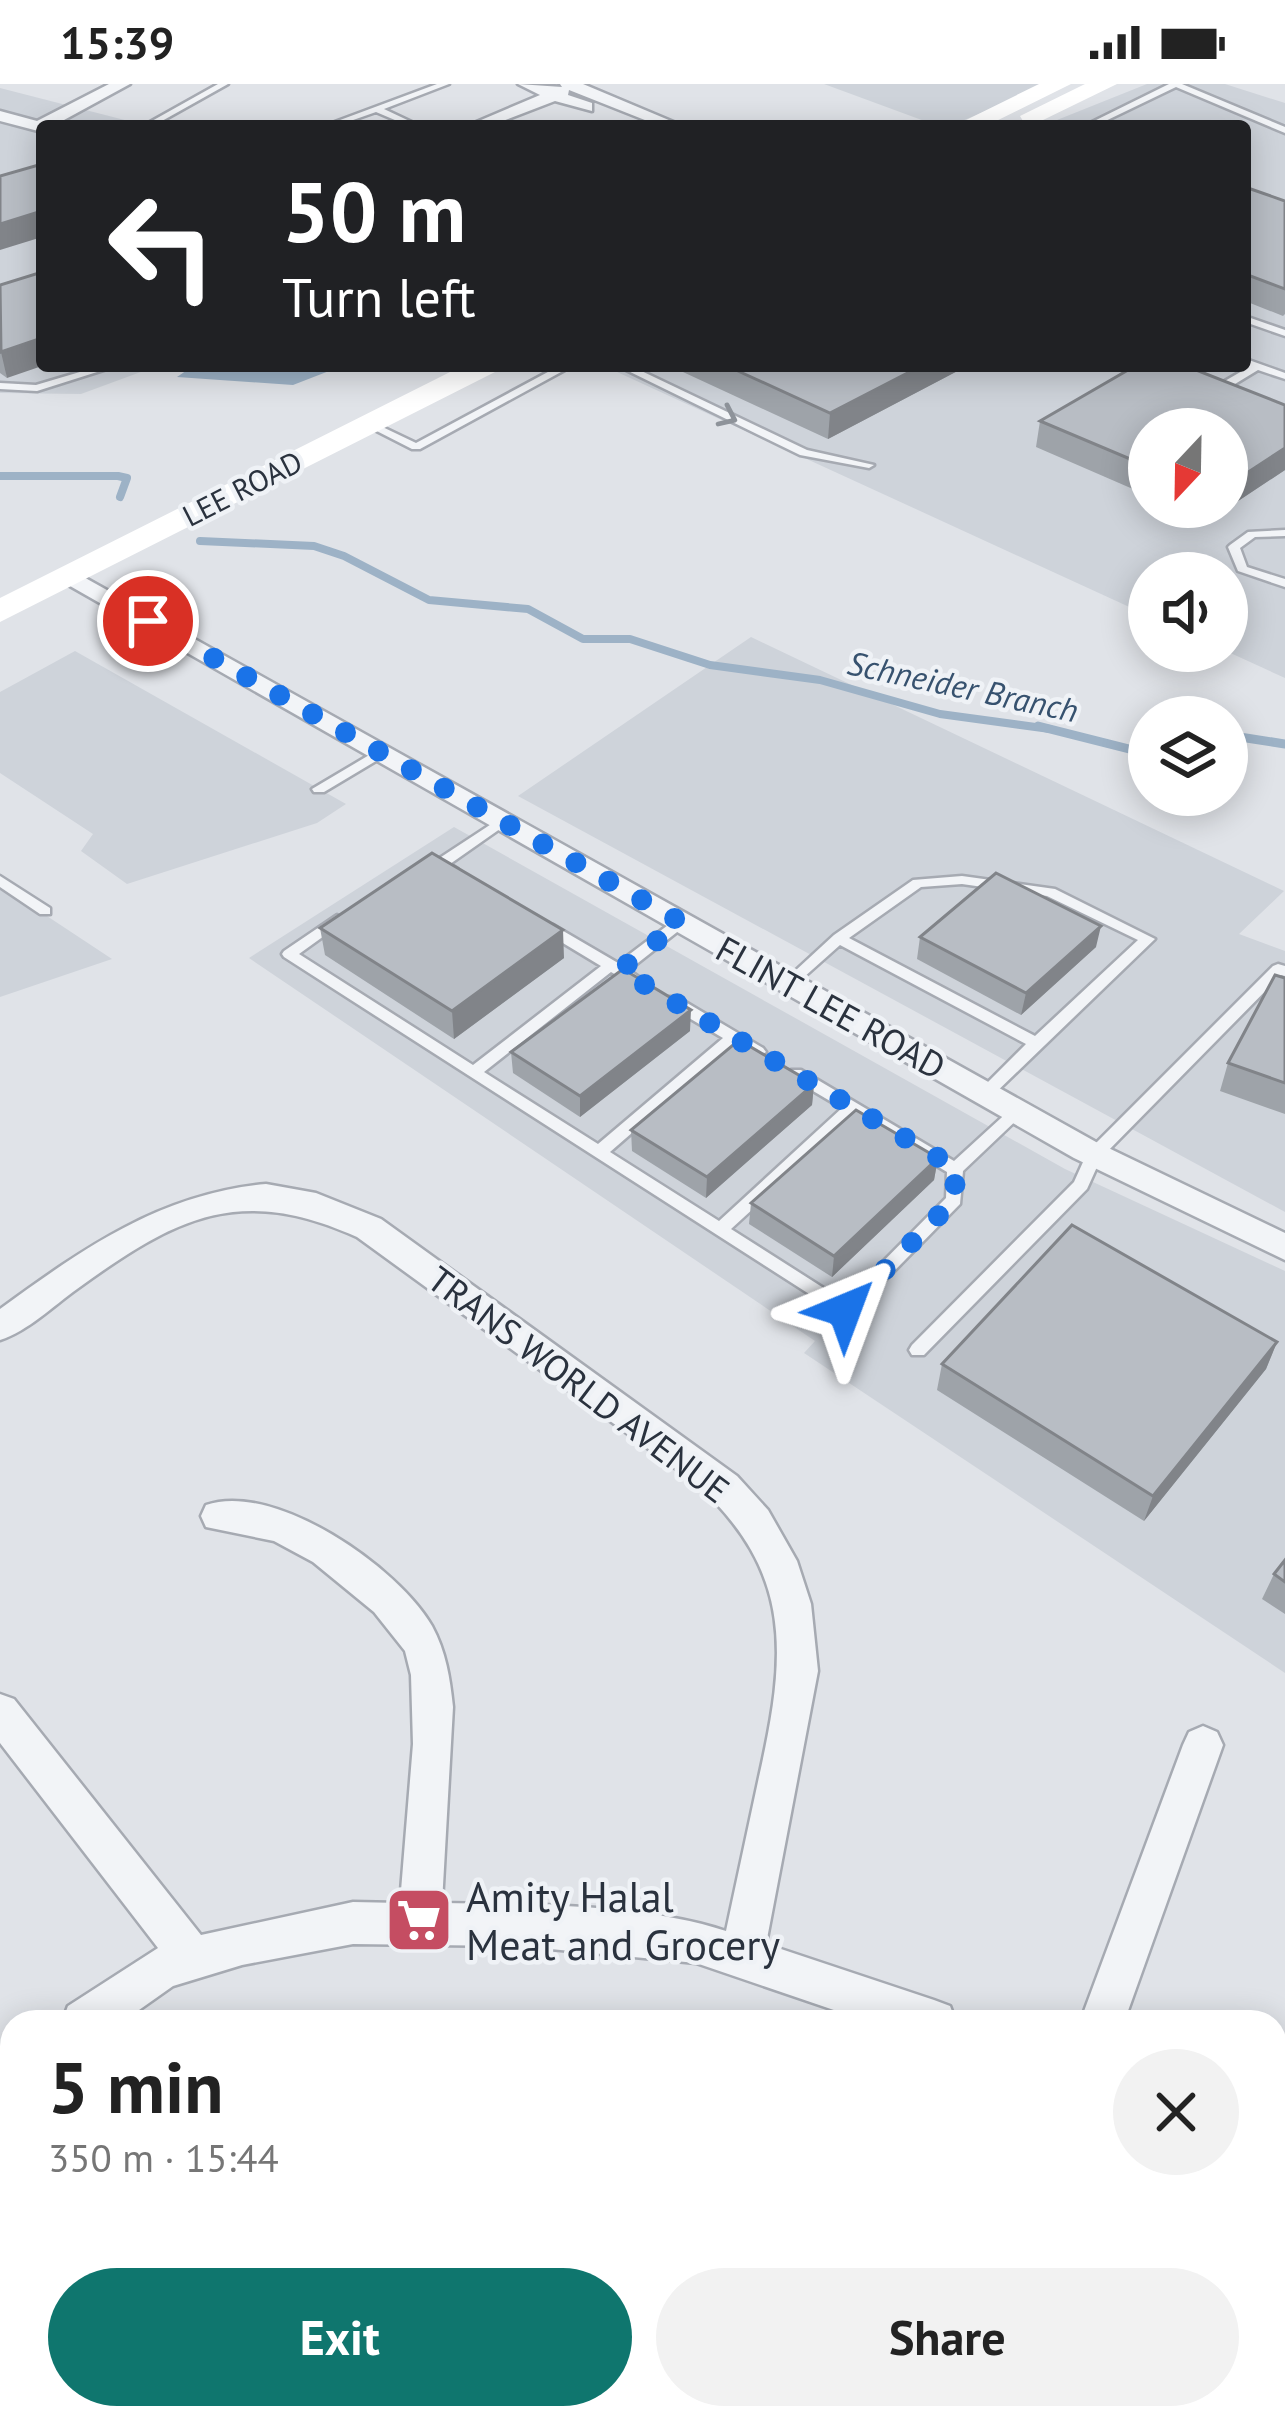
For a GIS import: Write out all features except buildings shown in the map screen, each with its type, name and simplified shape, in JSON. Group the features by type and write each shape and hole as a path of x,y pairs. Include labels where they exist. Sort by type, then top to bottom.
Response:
{"street":[{"path":"53,120 122,84"},
{"path":"526,84 566,88 658,120"},
{"path":"979,120 1059,84"},
{"path":"1024,120 1105,84"},
{"path":"496,120 566,88"},
{"path":"566,88 621,120"},
{"path":"0,116 36,125"},
{"name":"LEE ROAD","path":"0,580 421,372"},
{"name":"LEE ROAD","path":"0,612 473,372"},
{"name":"FLINT LEE ROAD","path":"71,577 1094,1155 1285,1247"},
{"name":"TRANS WORLD AVENUE","path":"0,1327 128,1235 183,1208 248,1196 312,1202 369,1228 701,1468 755,1522 783,1572 796,1611 800,1652 796,1694 742,1957"},
{"path":"219,1516 257,1519 292,1529 324,1546 399,1609 426,1656 434,1695 418,1924"},
{"path":"0,1712 193,1959"},
{"path":"1106,2010 1204,1745"},
{"path":"101,2010 162,1968 242,1944 353,1923 628,1932 696,1942 899,2010"}],"lane":[{"path":"158,120 224,84"},
{"path":"345,120 446,84"},
{"path":"1101,120 1176,84 1285,130"},
{"path":"376,109 402,120"},
{"path":"1251,321 1285,333"},
{"path":"1251,363 1285,376"},
{"path":"0,386 38,388 91,372"},
{"path":"368,424 416,447 556,372"},
{"path":"636,372 805,453 869,465"},
{"path":"1240,372 1222,387 1243,395"},
{"path":"1285,533 1252,534 1234,548 1242,569 1285,583"},
{"path":"319,789 381,752"},
{"path":"478,886 433,865 502,821"},
{"path":"0,880 44,911"},
{"path":"789,983 838,938 918,883 962,880 1050,892 1148,939 985,1094"},
{"path":"359,904 290,954 845,1310 954,1200 956,1168 1017,1112"},
{"path":"535,920 956,1168"},
{"path":"474,1072 681,922"},
{"path":"838,938 1036,1043"},
{"path":"918,1350 1082,1185 1094,1155 1278,969 1285,971"},
{"path":"598,1152 733,1037"},
{"path":"720,1229 853,1108"}],"shaded area":[{"path":"824,84 1050,84 964,120 922,120"},
{"path":"1147,84 1225,84 1285,103 1285,678 1248,661 1248,552 1128,552 1128,606 617,372 1251,372 1251,120 1057,120"},
{"path":"0,88 125,120 36,120 36,372 141,372 81,394 0,393"},
{"path":"751,637 1284,891 1239,934 1285,951 1285,1212 518,796"},
{"path":"75,651 346,804 317,823 127,884 81,851 93,834 0,773 0,692"},
{"path":"454,827 1065,1169 1285,1271 1285,1673 804,1353 815,1341 249,958"},
{"path":"0,885 112,959 0,997"}],"water":[{"path":"184,372 327,372 293,385 177,377"}],"waterway":[{"path":"0,476 118,476 127,478 120,497"},
{"path":"200,541 314,546 344,556 429,600 528,609 583,639 630,639 710,665 820,680 940,714 1050,729"},
{"name":"Schneider Branch","path":"1038,726 1050,729"},
{"name":"Schneider Branch","path":"1050,729 1128,749"},
{"name":"Schneider Branch","path":"1248,738 1285,744"}],"place":[{"name":"Amity Halal Meat and Grocery","path":"419,1920"}],"route":[{"path":"148,621 681,922 620,970 956,1168 954,1200 845,1310"}]}
